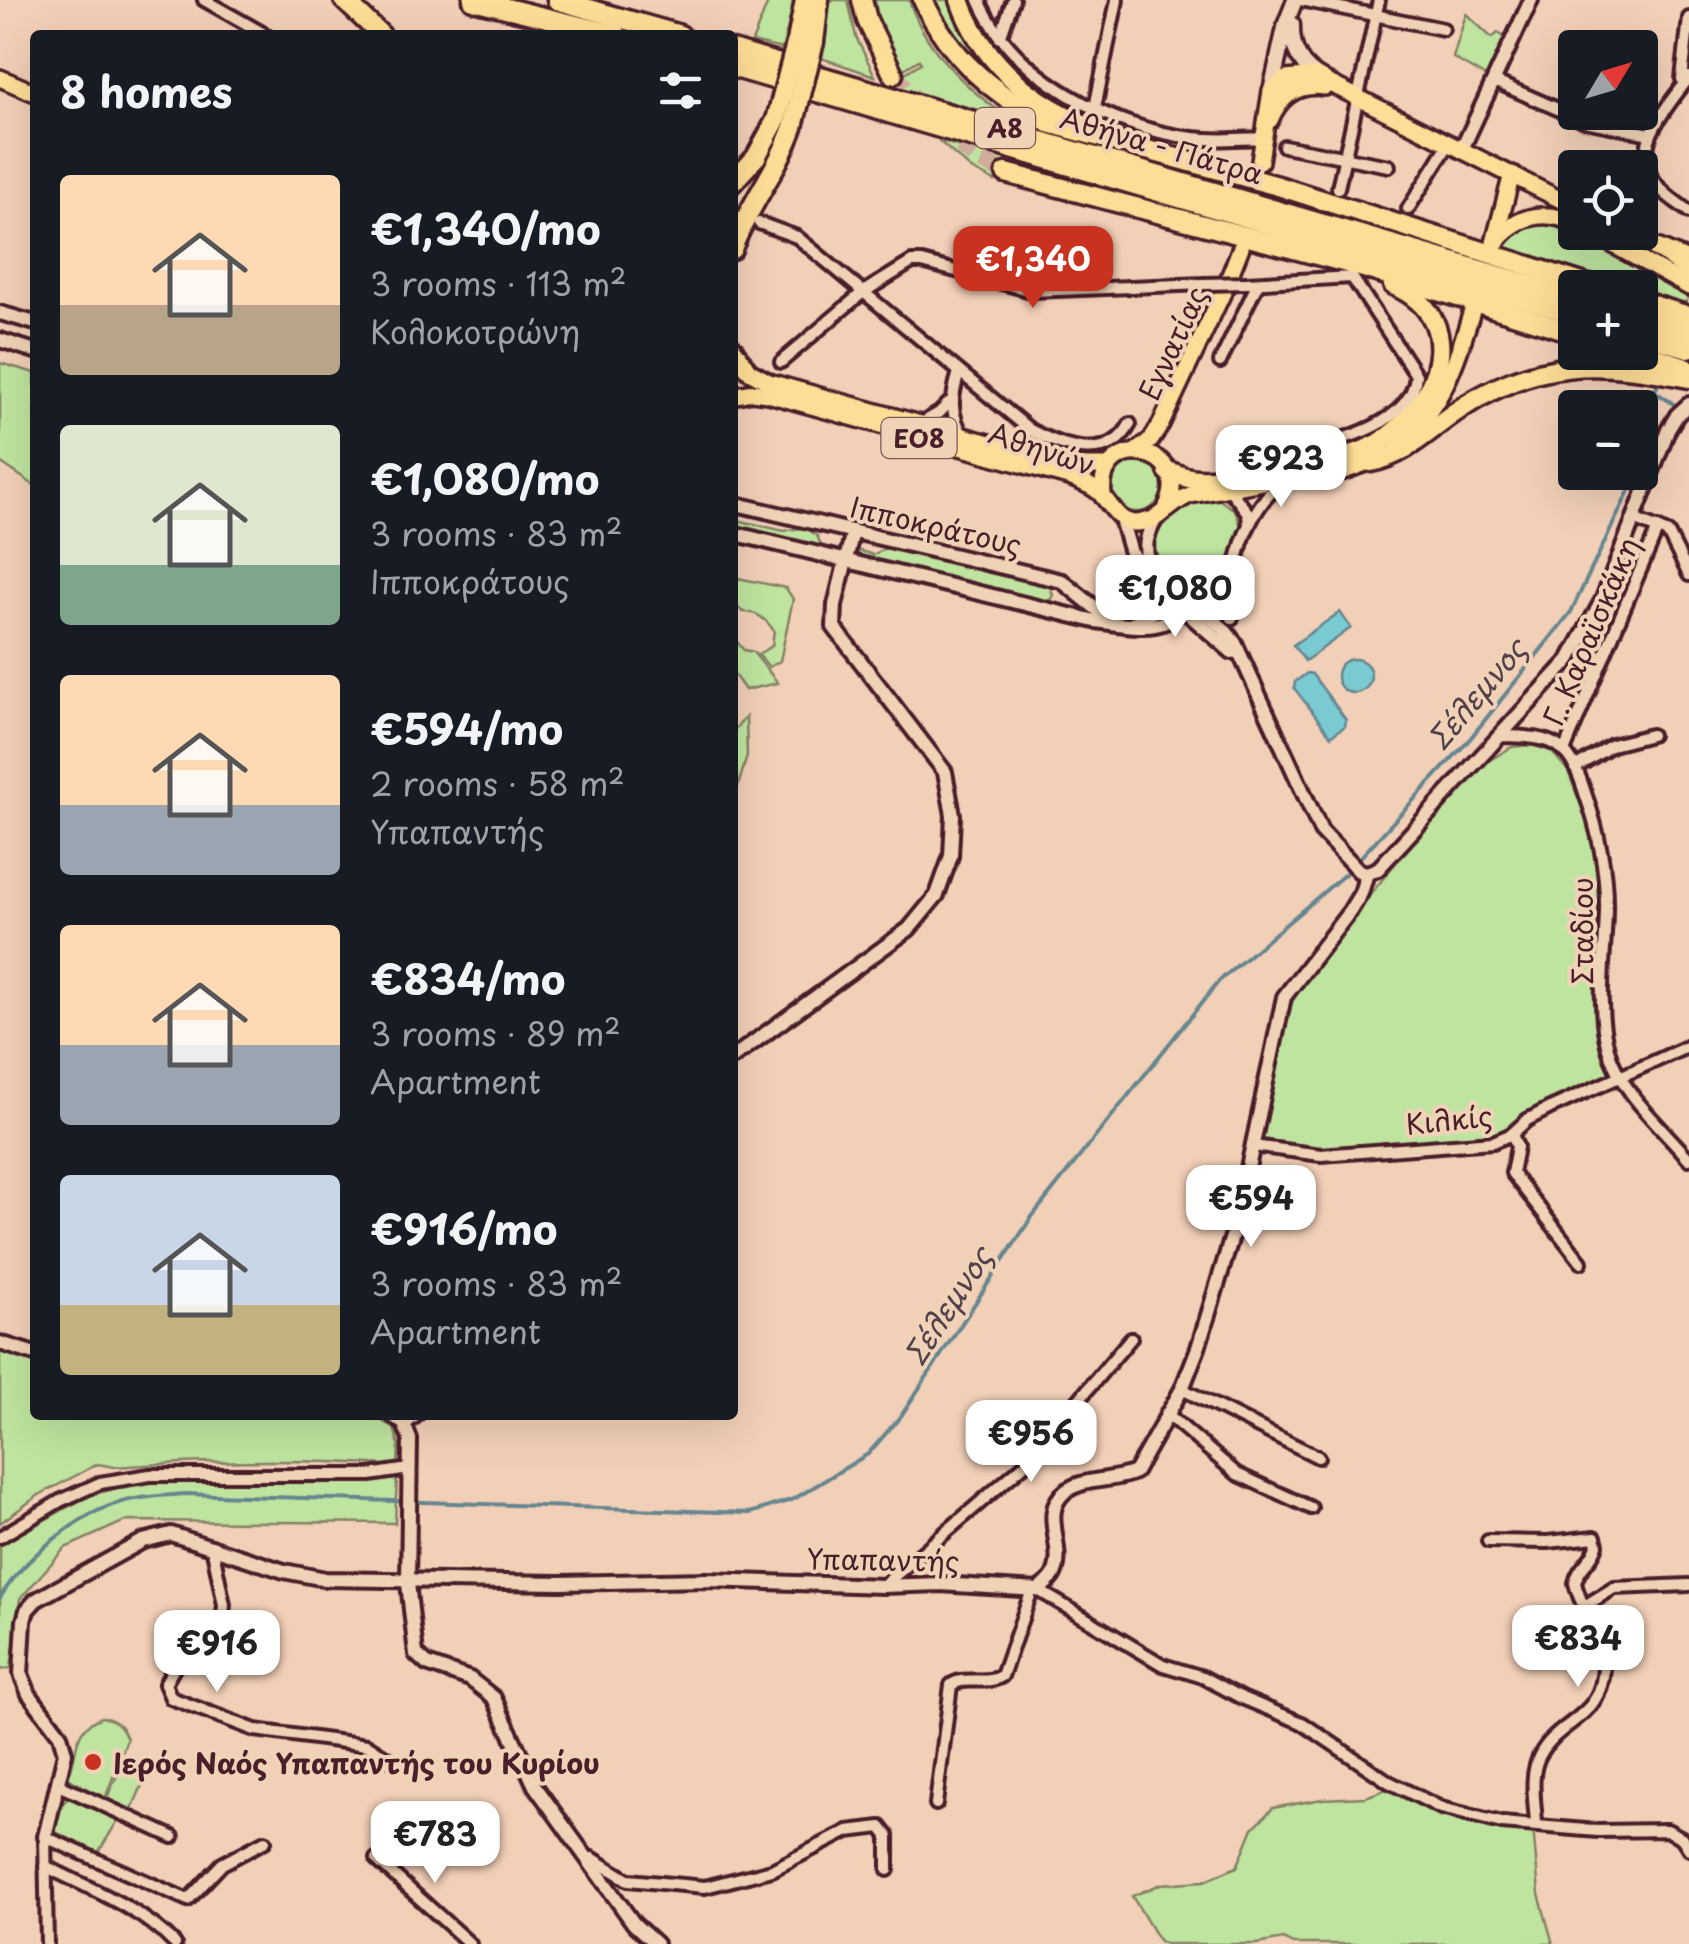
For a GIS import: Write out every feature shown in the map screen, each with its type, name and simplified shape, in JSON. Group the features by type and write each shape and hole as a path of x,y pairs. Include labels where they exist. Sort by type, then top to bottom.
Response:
{"highway":[{"path":"344,0 376,30"},
{"path":"473,0 596,30"},
{"path":"556,0 662,30"},
{"path":"805,0 806,39"},
{"path":"738,234 776,167 819,0"},
{"path":"862,0 867,20 893,74"},
{"path":"922,0 950,47 994,90 1049,123 1278,186 1558,275"},
{"path":"960,0 984,46 1020,86 1058,113 1125,143"},
{"name":"Αθήνα - Πάτρα","path":"738,52 1558,293"},
{"name":"Αθήνα - Πάτρα","path":"738,70 1558,309"},
{"path":"738,177 785,123"},
{"path":"1006,173 1348,263 1558,328"},
{"path":"1658,250 1689,262"},
{"path":"1168,470 1188,478 1212,480 1341,456 1364,450 1406,421 1437,368 1437,325 1419,300 1348,263"},
{"path":"1658,307 1689,316"},
{"path":"1658,323 1689,332"},
{"path":"1658,339 1689,348"},
{"path":"1658,358 1689,368"},
{"path":"1371,462 1398,454 1470,403 1523,379 1560,368 1606,364 1689,378"}],"main road":[{"path":"1297,0 1291,36 1305,66 1342,92 1558,198"},
{"path":"1260,162 1270,91 1286,23 1297,0"},
{"path":"1270,91 1295,76 1324,79"},
{"path":"0,78 30,91"},
{"path":"1263,138 1275,108 1295,90 1313,85 1342,92"},
{"path":"1512,174 1493,248 1508,228 1530,216 1558,217"},
{"name":"Εγνατίας","path":"1135,452 1151,440 1161,424 1225,288 1240,246"},
{"path":"1622,250 1689,287"},
{"path":"1658,250 1689,272"},
{"path":"1121,519 1140,523 1190,495 1344,471 1371,462 1403,441 1437,405 1472,312"},
{"path":"738,356 742,363"},
{"name":"Αθηνών","path":"742,363 770,382 964,438 1072,466 1109,466"},
{"name":"Αθηνών","path":"738,386 742,363"},
{"name":"Αθηνών","path":"738,395 768,394 1072,478 1103,496"},
{"name":"Αθηνών","path":"1121,519 1103,496 1102,485 1109,466 1120,456 1135,452 1148,454 1168,470"},
{"path":"1162,512 1173,485 1168,470"}],"street":[{"path":"204,0 257,30"},
{"path":"979,0 1000,38 1053,87 1096,108 1189,138 1263,138"},
{"path":"1000,38 1012,0"},
{"path":"1096,108 1118,0"},
{"path":"1297,0 1443,29"},
{"path":"1338,188 1379,0"},
{"path":"1408,208 1456,146 1496,82 1531,0"},
{"path":"1689,18 1681,68 1682,79 1687,80 1650,134 1648,163 1652,177 1689,212"},
{"path":"1496,82 1586,121 1650,134"},
{"path":"1284,146 1389,166"},
{"path":"759,222 797,237 1018,421 1058,443 1099,450 1122,436 1130,424"},
{"path":"781,362 862,293 912,262 1032,291 1352,277 1416,375 1412,389 1394,413 1368,430 1273,457 1264,455 1262,449"},
{"path":"1220,362 1253,283"},
{"path":"0,313 30,322"},
{"path":"0,340 30,349"},
{"path":"959,372 951,401 952,418 964,438"},
{"path":"918,425 930,420 951,401"},
{"path":"1363,872 1378,869 1559,673 1579,646 1636,520 1658,453 1676,415 1689,404"},
{"path":"1232,618 1230,593 1249,527 1265,498 1296,476"},
{"path":"1228,489 1248,512 1249,527"},
{"name":"Ιπποκράτους","path":"738,505 1062,581 1122,624"},
{"path":"1162,512 1146,538 1145,552 1150,567 1179,603"},
{"path":"1121,519 1131,554 1147,578 1179,603 1224,629 1247,669 1321,830 1363,872"},
{"path":"1636,520 1658,528 1674,540 1689,575"},
{"name":"Γ. Καραϊσκάκη","path":"1564,752 1658,528"},
{"path":"738,1054 910,929 937,894 950,856 953,816 945,772 834,627 835,605 852,531"},
{"name":"Ιπποκράτους","path":"738,534 1144,628 1160,624 1179,603"},
{"path":"1146,619 1151,607 1147,578"},
{"path":"1122,624 1146,619 1179,603"},
{"path":"1575,768 1612,745 1651,734"},
{"path":"1500,736 1541,740 1564,752"},
{"name":"Σταδίου","path":"1564,752 1575,768 1591,809 1604,860 1603,1020 1610,1057 1622,1078 1689,1159"},
{"path":"936,1804 951,1685 958,1680 994,1681 1002,1676 1035,1590 1056,1570 1053,1515 1060,1496 1074,1487 1134,1472 1182,1389 1233,1236 1284,997 1350,911 1361,893 1363,872"},
{"name":"Κιλκίς","path":"1253,1146 1321,1155 1492,1142 1512,1134 1527,1120 1550,1108 1689,1046"},
{"path":"1512,1134 1517,1147 1512,1172 1581,1262"},
{"path":"883,1586 1024,1465 1132,1338"},
{"path":"0,1343 30,1352"},
{"path":"1182,1389 1318,1457"},
{"path":"1166,1413 1238,1474 1311,1508"},
{"path":"399,1420 410,1438 408,1583 416,1654 428,1664 470,1680 494,1698 518,1756 536,1786 634,1924 656,1944"},
{"path":"404,1424 409,1420"},
{"path":"0,1536 100,1483 150,1474 370,1476 409,1470"},
{"name":"Υπαπαντής","path":"47,1944 45,1836 64,1746 29,1694 22,1674 22,1632 27,1610 36,1600 155,1536 171,1534 312,1577 408,1583 707,1580 940,1584 1035,1590"},
{"path":"1488,1542 1595,1537 1596,1553 1577,1573 1575,1584 1601,1643 1601,1682 1586,1712 1562,1730 1539,1756 1534,1770 1536,1824"},
{"path":"212,1546 224,1605 222,1625 176,1664 165,1684 171,1698 254,1730 367,1745 392,1761"},
{"path":"1583,1606 1614,1588 1689,1585"},
{"path":"1035,1590 1163,1665 1203,1677 1302,1723 1412,1794 1467,1816 1598,1831 1668,1830 1682,1838 1689,1849"},
{"path":"59,1784 173,1837"},
{"path":"588,1859 628,1880 705,1887 772,1870 848,1831 880,1826 888,1836 888,1870"},
{"path":"45,1836 188,1900 222,1864 264,1841"},
{"path":"376,1860 470,1944"},
{"path":"44,1866 118,1904 166,1934 175,1944"}],"green space":[{"path":"769,0 795,0 782,49 752,42"},
{"path":"827,0 848,0 856,37 875,76 821,58"},
{"path":"875,0 909,0 937,52 979,95 1010,119 886,85 921,63 919,60 902,70 878,21"},
{"path":"933,0 949,0 970,40 1005,87 952,33"},
{"path":"1466,14 1492,38 1498,33 1508,39 1491,80 1453,58"},
{"path":"939,141 1007,159 995,181 971,169"},
{"path":"1530,223 1549,225 1558,228 1558,250 1610,250 1646,270 1568,270 1503,248 1509,238"},
{"path":"1658,277 1689,296 1683,309 1658,301"},
{"path":"0,363 30,372 30,483 0,462"},
{"path":"1137,462 1154,470 1162,487 1154,504 1137,512 1120,504 1112,487 1120,470"},
{"path":"1215,497 1235,510 1242,528 1221,594 1220,614 1169,571 1154,544 1155,531 1170,512 1188,502"},
{"path":"738,520 784,531 806,527 817,536 821,545 816,548 738,529"},
{"path":"886,548 1049,585 1053,595 1049,602 1042,601 858,558 854,553 873,555"},
{"path":"738,578 786,588 793,599 780,661 769,667 758,654 772,646 774,631 760,617 738,608"},
{"path":"738,643 753,652 778,683 745,690 738,680"},
{"path":"746,717 747,756 738,786 738,726"},
{"path":"1531,745 1551,751 1568,771 1593,837 1600,914 1595,1022 1610,1074 1537,1106 1500,1134 1320,1148 1261,1139 1280,1037 1303,980 1412,842 1485,763 1512,747"},
{"path":"0,1350 30,1360 30,1420 380,1420 394,1428 399,1445 398,1466 291,1461 114,1467 98,1464 39,1495 0,1523"},
{"path":"397,1475 395,1523 125,1521 65,1548 20,1599 11,1668 0,1670 0,1545 88,1496 127,1485 192,1478"},
{"path":"102,1717 118,1724 127,1739 105,1799 68,1778 81,1735"},
{"path":"122,1764 147,1774 131,1811 106,1800"},
{"path":"1389,1788 1443,1813 1533,1827 1539,1894 1553,1944 1293,1944 1283,1939 1257,1944 1165,1944 1159,1941 1132,1896 1161,1884 1204,1881 1237,1867 1253,1828 1273,1808 1322,1799 1366,1797"},
{"path":"70,1796 120,1817 98,1853 52,1830 58,1808"}],"water":[{"path":"1340,612 1351,628 1305,661 1293,645"},
{"path":"1354,659 1366,664 1371,676 1366,688 1354,693 1342,688 1337,676 1342,664"},
{"path":"1307,673 1312,674 1346,720 1345,726 1331,736 1294,688 1295,682"}],"waterway":[{"name":"Σέλεμνος","path":"1655,390 1660,380"},
{"path":"1658,394 1678,407"},
{"name":"Σέλεμνος","path":"0,1598 22,1569 70,1527 105,1508 137,1498 185,1494 750,1513 794,1499 868,1454 901,1416 1031,1218 1219,981 1345,874 1469,740 1571,612 1629,490"}],"tunnel":[{"path":"893,74 922,108"},
{"path":"940,127 975,157 1006,173"}],"place":[{"name":"Ιερός Ναός Υπαπαντής του Κυρίου","path":"93,1762"}]}
